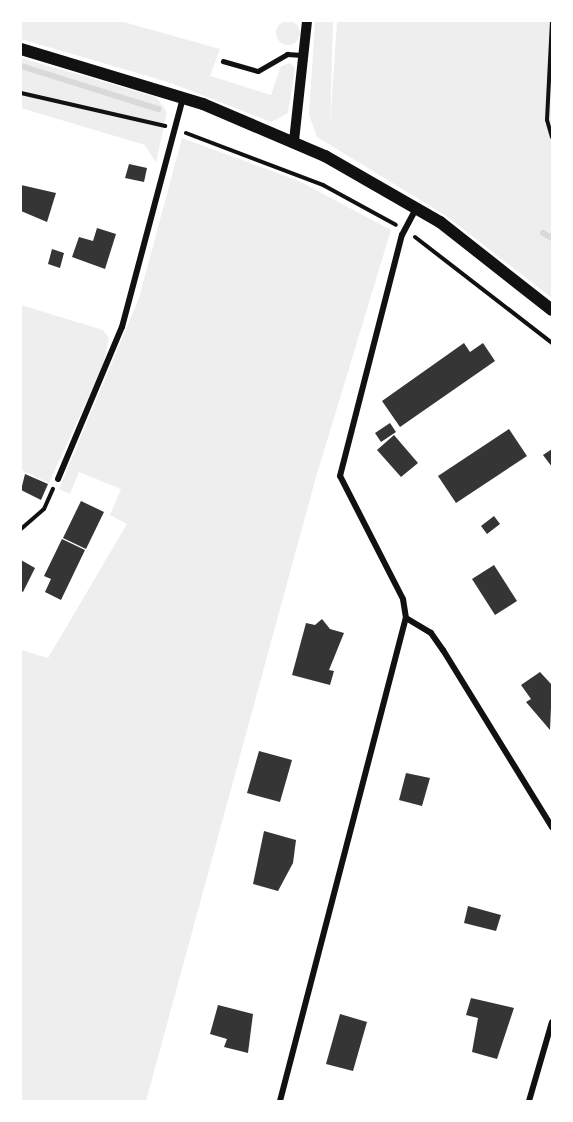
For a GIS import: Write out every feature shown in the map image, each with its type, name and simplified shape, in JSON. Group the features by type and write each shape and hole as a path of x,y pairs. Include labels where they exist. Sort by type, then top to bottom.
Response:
{"main road":[{"path":"21,49 183,97 294,141 417,207 552,310"}],"street":[{"path":"294,141 306,21"},
{"path":"58,479 122,327 172,129 183,97"},
{"path":"280,1101 406,618 403,599 340,483 404,230 417,207"},
{"path":"406,618 431,633 443,650 552,827"},
{"path":"529,1101 552,1022"}],"lane":[{"path":"223,62 258,71 287,54 304,56"}],"path":[{"path":"552,21 547,120 552,137"},
{"path":"21,93 172,129 323,185 404,230 490,290 552,342"},
{"path":"21,529 44,509 58,479"}],"shaded area":[{"path":"21,21 120,21 220,49 210,76 271,95 281,66 290,63 295,68 288,113 271,122 171,83 21,39"},
{"path":"288,21 297,24 300,33 297,42 288,45 279,42 276,33 279,24"},
{"path":"315,21 333,21 330,126 337,21 552,21 552,298 445,215 317,137 309,115"},
{"path":"21,58 156,97 167,112 156,163 145,145 21,108"},
{"path":"182,138 299,181 391,230 316,477 146,1101 21,1101 21,650 48,658 127,524 110,515 121,489 79,472 70,494 59,489 139,298"},
{"path":"21,305 103,330 109,338 103,365 49,483 21,470"}],"building":[{"path":"129,164 147,168 144,182 125,178"},
{"path":"21,185 56,193 47,222 21,211"},
{"path":"97,228 116,234 105,269 72,257 79,237 93,241"},
{"path":"52,249 64,253 60,268 48,264"},
{"path":"464,343 470,352 483,343 495,361 400,427 382,401"},
{"path":"390,423 396,432 381,442 375,433"},
{"path":"509,429 527,456 456,503 438,476"},
{"path":"394,435 418,463 401,477 377,450"},
{"path":"552,449 552,467 543,455"},
{"path":"25,474 48,484 41,500 21,490"},
{"path":"81,501 104,512 86,549 63,538"},
{"path":"494,516 500,524 487,534 481,526"},
{"path":"62,539 85,550 61,600 45,592 51,579 44,576"},
{"path":"21,560 35,568 23,592 21,591"},
{"path":"494,565 517,601 495,615 472,579"},
{"path":"322,619 330,629 344,633 329,670 334,671 330,685 292,675 306,623 315,625"},
{"path":"540,672 552,685 550,730 526,702 531,699 521,685"},
{"path":"259,751 292,760 280,802 247,793"},
{"path":"406,773 430,778 422,806 399,800"},
{"path":"264,831 296,840 293,863 278,891 253,884"},
{"path":"468,906 501,915 496,931 464,923"},
{"path":"471,998 514,1008 497,1059 472,1052 478,1018 466,1015"},
{"path":"218,1005 253,1014 248,1053 224,1047 227,1039 210,1034"},
{"path":"340,1014 367,1022 353,1071 326,1064"}],"waterway":[{"path":"21,66 158,109"},
{"path":"543,233 552,238"}]}
